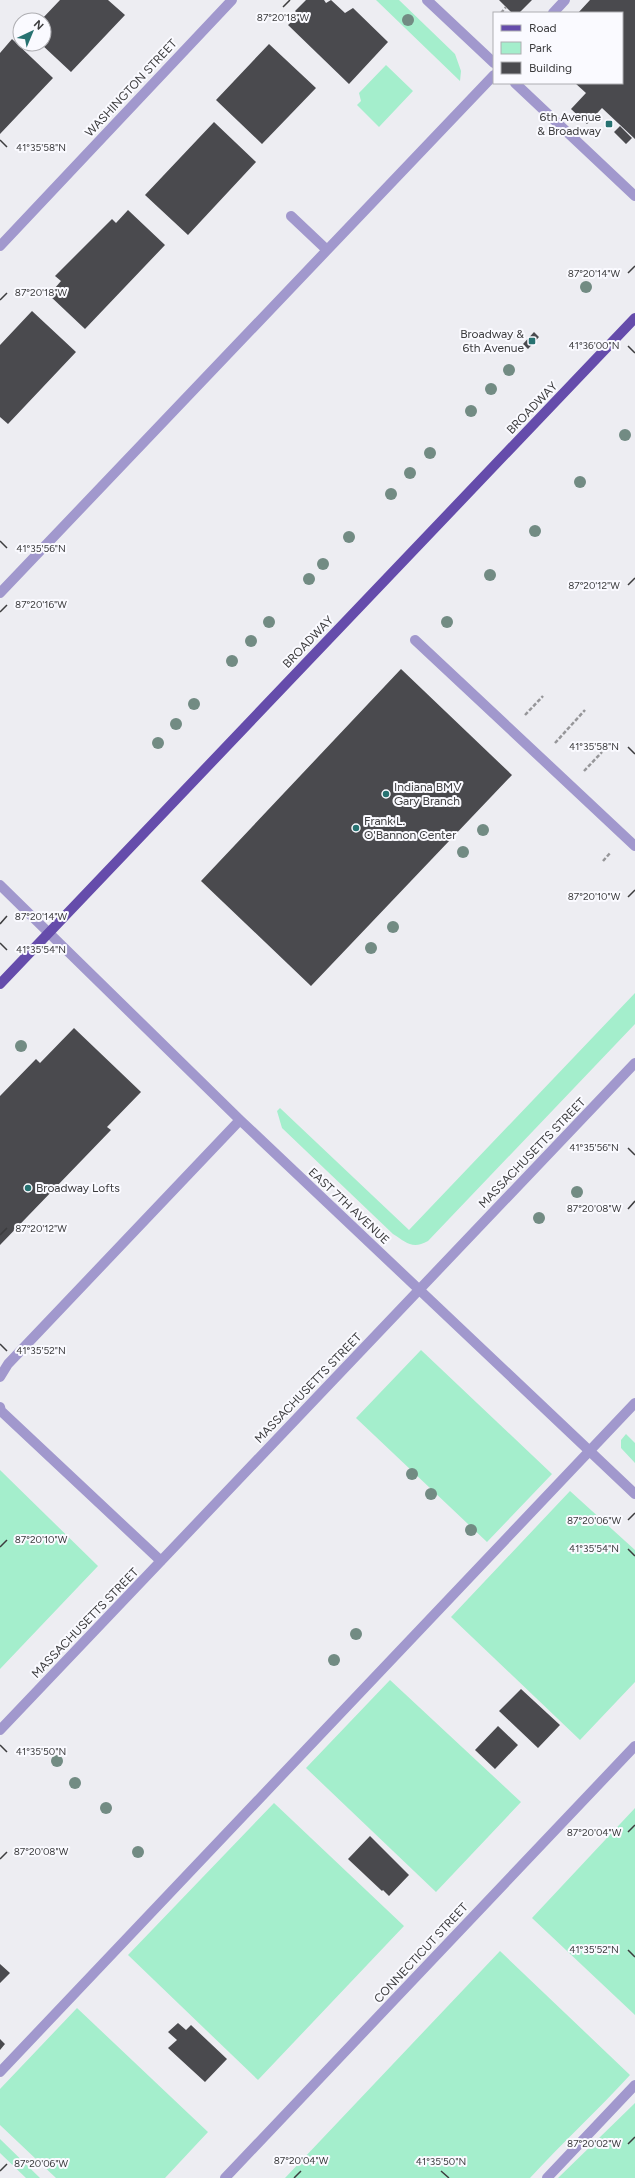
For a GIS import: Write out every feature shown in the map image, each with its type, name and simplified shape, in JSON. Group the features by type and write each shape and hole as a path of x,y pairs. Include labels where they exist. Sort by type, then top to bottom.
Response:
{"main road":[{"name":"BROADWAY","path":"0,984 635,318"}],"street":[{"name":"WASHINGTON STREET","path":"0,246 232,0"},
{"path":"427,0 493,62"},
{"path":"554,12 565,0"},
{"path":"0,593 493,76"},
{"path":"516,84 635,196"},
{"path":"291,216 327,250"},
{"path":"415,640 635,846"},
{"name":"EAST 7TH AVENUE","path":"0,885 240,1120 635,1494"},
{"name":"MASSACHUSETTS STREET","path":"0,1730 635,1064"},
{"path":"0,1376 14,1358 240,1120"},
{"path":"0,2072 635,1403"},
{"path":"0,1407 1,1411 161,1561"},
{"name":"CONNECTICUT STREET","path":"225,2178 635,1746"},
{"path":"547,2178 635,2085"}],"path":[{"path":"502,12 506,7"},
{"path":"523,718 542,696"},
{"path":"541,758 585,710"},
{"path":"582,774 602,752"}],"green space":[{"path":"376,0 399,0 455,54 461,71 460,81"},
{"path":"386,65 413,91 379,127 357,105 361,101 359,93"},
{"path":"635,993 635,1024 428,1241 422,1244 409,1244 393,1234 282,1128 277,1111 280,1108 409,1230"},
{"path":"421,1350 552,1474 487,1542 356,1418"},
{"path":"626,1434 635,1443 635,1463 621,1448 621,1440"},
{"path":"0,1470 98,1566 0,1669"},
{"path":"570,1491 635,1550 635,1682 580,1740 451,1617"},
{"path":"390,1680 521,1802 436,1892 306,1768"},
{"path":"274,1803 404,1926 258,2080 128,1955"},
{"path":"635,1808 635,2015 532,1918"},
{"path":"500,1951 630,2075 618,2088 530,2178 285,2178"},
{"path":"77,2008 208,2132 165,2178 56,2178 0,2125 0,2089"},
{"path":"635,2103 635,2178 558,2178"},
{"path":"0,2139 40,2178 26,2178 0,2153"}],"building":[{"path":"60,0 108,0 125,15 71,72 50,52 52,52 52,12 49,12"},
{"path":"306,0 324,0 326,3 331,0 345,13 353,8 388,42 349,84 288,25 299,15 295,11"},
{"path":"499,0 532,0 520,12 511,12"},
{"path":"590,0 635,0 635,139 602,108 587,124 571,109 586,93 576,84 623,84 623,12 579,12"},
{"path":"12,39 12,52 26,52 53,78 0,134 0,53"},
{"path":"269,44 316,88 262,144 216,100"},
{"path":"214,122 256,162 188,235 145,195"},
{"path":"620,126 632,138 626,144 614,132"},
{"path":"128,210 165,245 85,329 49,295 61,281 55,276 112,219 116,223"},
{"path":"32,311 76,352 8,424 0,417 0,345"},
{"path":"534,332 539,337 528,349 523,344"},
{"name":"Frank L. O'Bannon Center","path":"401,669 512,775 311,986 201,881"},
{"name":"Broadway Lofts","path":"74,1028 141,1092 107,1127 111,1130 0,1245 0,1096 36,1059 40,1063"},
{"path":"521,1689 560,1725 538,1748 499,1711"},
{"path":"498,1726 518,1745 495,1769 475,1750"},
{"path":"370,1836 409,1875 389,1896 348,1859"},
{"path":"0,1964 10,1973 0,1983"},
{"path":"178,2023 186,2030 191,2025 227,2059 205,2082 168,2048 177,2040 168,2032"},
{"path":"0,2039 5,2044 0,2050"}],"place":[{"name":"6th Avenue & Broadway","path":"609,124"},
{"name":"Broadway & 6th Avenue","path":"532,341"},
{"name":"Indiana BMV Gary Branch","path":"386,794"},
{"name":"Frank L. O'Bannon Center","path":"356,828"},
{"name":"Broadway Lofts","path":"28,1188"}]}
